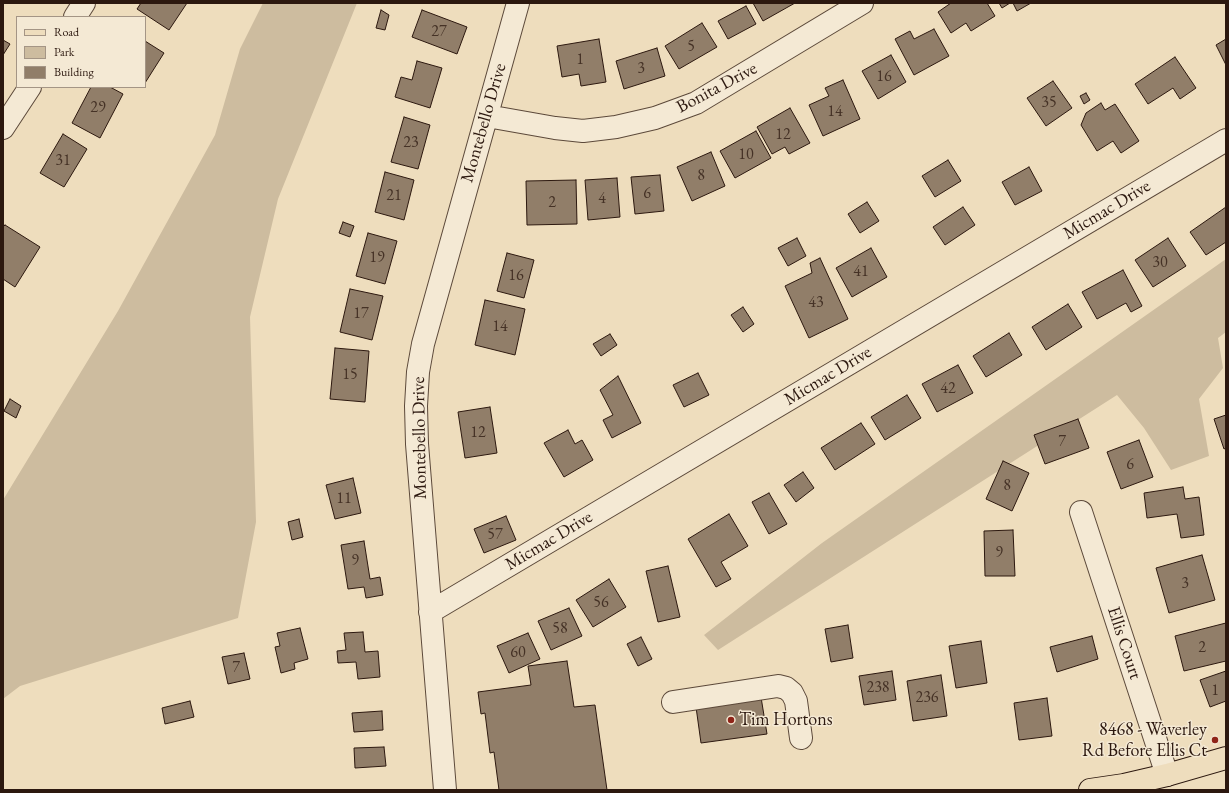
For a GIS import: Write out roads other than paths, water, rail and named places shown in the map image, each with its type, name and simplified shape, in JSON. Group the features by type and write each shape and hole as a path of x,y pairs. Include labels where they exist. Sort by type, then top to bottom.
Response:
{"main road":[{"path":"1090,790 1127,787 1226,758"}],"street":[{"path":"76,16 84,3"},
{"name":"Montebello Drive","path":"445,790 417,444 416,406 418,372 423,344 518,3"},
{"name":"Bonita Drive","path":"487,116 555,128 583,131 616,127 655,118 696,103 862,3"},
{"path":"3,128 29,88"},
{"name":"Micmac Drive","path":"430,612 1226,140"},
{"name":"Ellis Court","path":"1081,512 1167,775"},
{"path":"673,702 778,686 786,688 792,693 796,701 801,738"}],"place":[{"name":"Tim Hortons","path":"731,720"},
{"name":"8468 - Waverley Rd Before Ellis Ct","path":"1215,740"}]}
